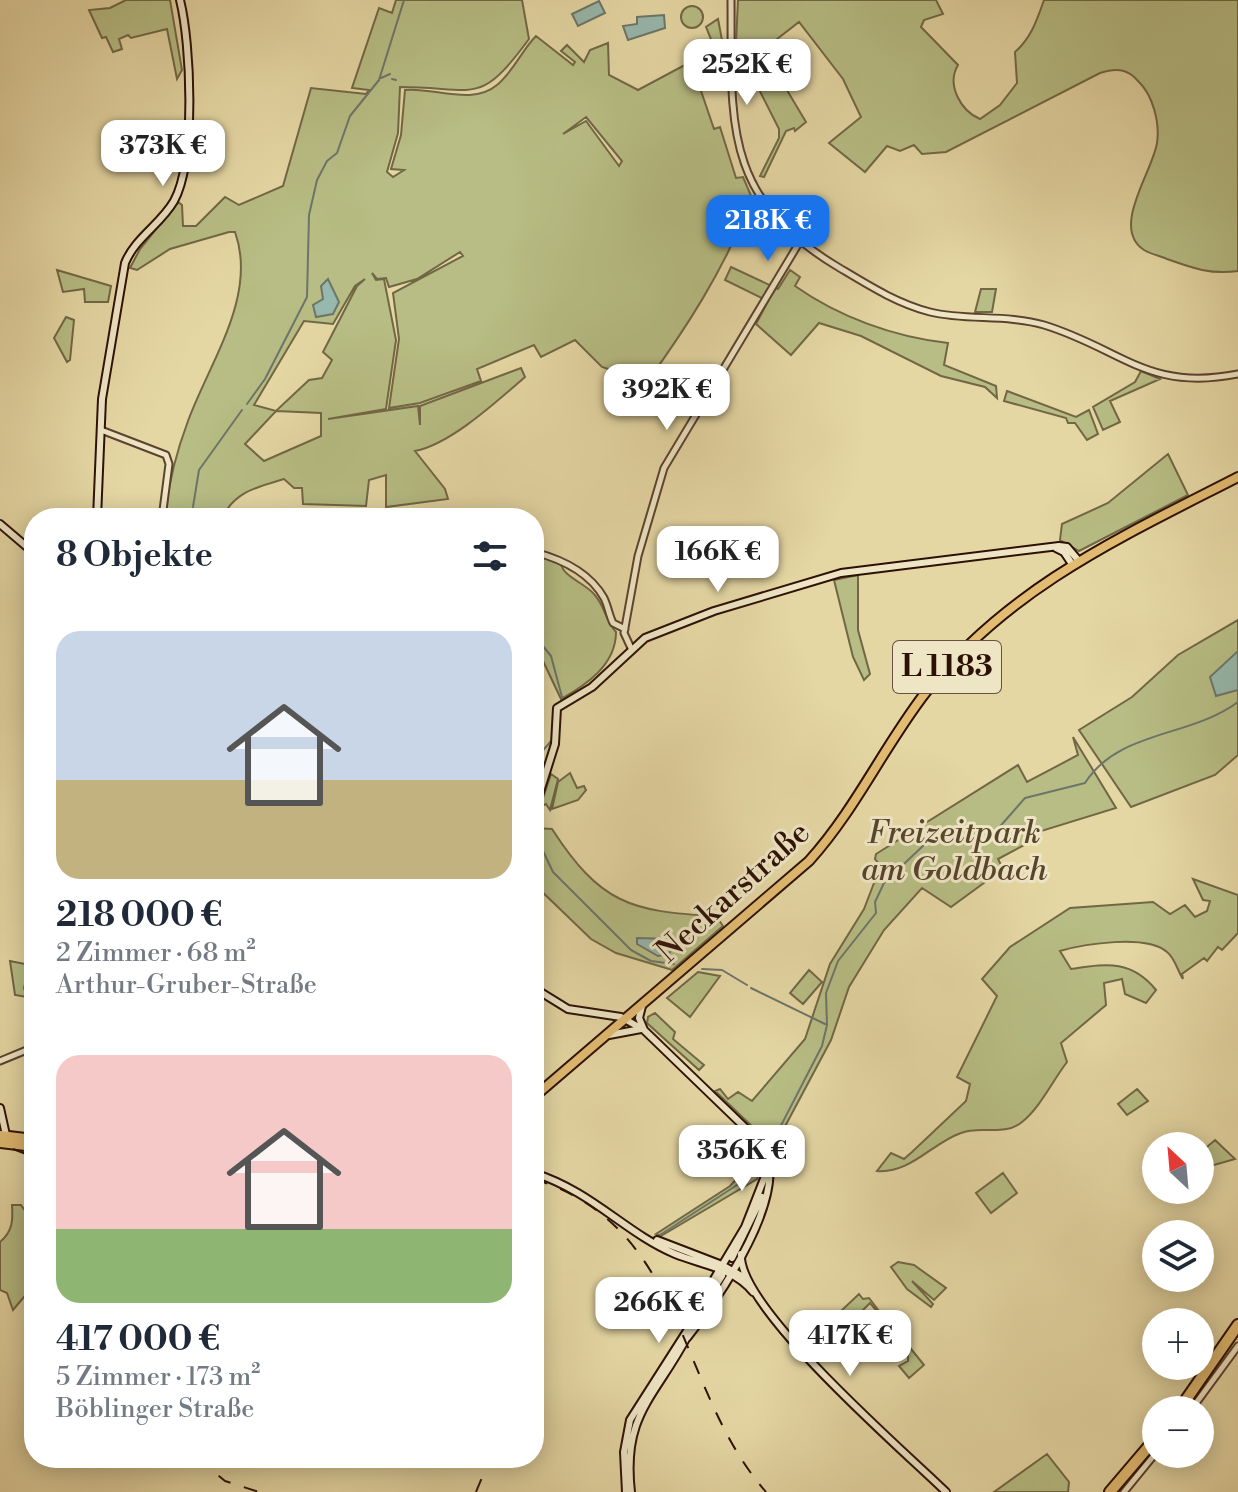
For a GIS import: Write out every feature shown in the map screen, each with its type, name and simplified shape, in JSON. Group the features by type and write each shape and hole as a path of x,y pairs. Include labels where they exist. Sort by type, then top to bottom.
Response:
{"highway":[{"path":"1190,1396 1238,1325"},
{"path":"1191,1396 1238,1333"},
{"path":"1112,1492 1142,1455"},
{"path":"1112,1492 1142,1459"}],"main road":[{"path":"97,508 103,390 125,263 134,247 167,211 179,187 189,80 180,0"},
{"name":"L 1183","path":"1075,562 1238,477"},
{"path":"2,529 24,546"},
{"path":"544,779 555,744 556,710 592,687 631,648 676,624 830,575 1064,546 1075,562"},
{"name":"Neckarstraße","path":"544,1088 809,861 844,819 897,733 937,679 983,633 1075,562"},
{"path":"544,994 568,1009 625,1019 644,1030 761,1143 769,1155 771,1167 764,1195 735,1257 686,1335"},
{"path":"642,1006 639,1018 644,1030"},
{"path":"608,1015 608,1033 627,1029 644,1030"},
{"path":"0,1108 3,1139"},
{"path":"3,1139 24,1139"},
{"path":"3,1139 24,1144"},
{"path":"764,1195 769,1155"},
{"path":"735,1257 765,1176"},
{"path":"544,1177 575,1190 666,1249 725,1270 758,1297"},
{"path":"634,1229 751,1282"},
{"path":"735,1257 780,1330 946,1492"},
{"path":"701,1262 713,1280"},
{"path":"686,1335 713,1280 725,1270"},
{"path":"628,1492 624,1452 629,1423 725,1270"}],"street":[{"path":"731,0 732,107 738,150 752,183 799,243 883,295 921,309 1038,323 1153,372 1179,379 1238,374"},
{"path":"631,648 625,629 641,539 668,460 799,243"},
{"path":"101,430 166,455 169,464 163,508"},
{"path":"544,555 563,562 584,576 602,595 613,623 625,629"},
{"path":"0,1061 24,1051"},
{"path":"1202,1396 1238,1346"},
{"path":"1124,1492 1144,1468"}],"green space":[{"path":"126,0 170,0 182,70 177,79 167,29 131,38 128,35 119,39 122,49 113,52 106,37 102,38 89,10 110,8"},
{"path":"396,0 522,0 529,39 498,76 486,85 461,90 400,87 398,133 387,172 393,177 404,170 391,169 401,135 405,90 465,95 487,91 503,80 536,36 573,65 575,62 561,51 567,45 584,62 590,50 608,43 609,75 638,90 715,49 706,27 718,19 722,40 717,46 725,41 725,51 698,82 714,129 720,127 736,178 743,177 752,198 745,205 747,210 703,299 647,382 602,367 575,340 541,357 534,345 477,369 481,381 420,403 389,408 399,339 393,293 463,256 460,252 417,279 389,287 386,278 377,279 372,273 376,280 384,279 396,340 386,409 328,419 418,406 420,425 420,406 521,368 525,377 458,431 415,451 445,489 448,499 386,507 386,475 369,480 366,506 303,504 302,488 294,488 284,479 240,496 228,508 166,508 170,481 184,433 236,305 240,256 235,232 170,249 137,270 130,268 140,249 178,202 182,205 183,226 196,226 225,197 239,205 283,186 311,88 366,94 369,90 352,88 379,8 392,13","holes":["586,117 622,161 619,166 586,121 563,134","365,279 357,286 323,352 332,360 322,378 309,380 276,411 254,405 304,321 333,324 355,286","276,411 321,413 321,436 264,461 245,444"]},
{"path":"738,0 936,0 943,14 924,20 921,27 958,65 954,81 957,96 967,110 980,119 1000,105 1017,83 1015,52 1029,35 1044,0 1238,0 1238,271 1193,268 1144,250 1135,240 1131,228 1132,214 1154,155 1157,127 1151,101 1143,87 1130,74 1120,70 1100,73 946,152 922,154 914,145 900,151 887,146 865,172 829,143 861,117 843,79 799,22 763,50 806,122 795,131 794,128 786,131 764,177 760,176 779,138 779,129 736,44"},
{"path":"692,6 700,9 703,17 700,25 692,28 684,25 681,17 684,9"},
{"path":"731,267 778,289 790,270 800,277 795,286 849,316 887,331 948,343 944,365 996,386 997,398 985,387 941,376 861,336 819,323 791,355 756,324 768,301 725,280"},
{"path":"57,270 111,286 108,302 85,302 84,289 63,292"},
{"path":"981,289 996,289 992,312 975,312"},
{"path":"66,317 74,320 70,360 67,362 54,338"},
{"path":"1141,371 1160,379 1110,401 1120,422 1103,430 1093,407 1135,382"},
{"path":"1007,391 1076,417 1089,410 1098,434 1087,440 1075,423 1068,423 1066,418 1004,401"},
{"path":"1168,454 1188,495 1079,551 1060,540 1062,524 1108,503"},
{"path":"544,557 561,563 569,576 593,593 616,632 611,654 598,673 561,699 544,663"},
{"path":"858,575 858,630 870,674 864,680 853,657 834,580"},
{"path":"1238,620 1238,755 1215,775 1131,807 1079,730 1132,697 1178,655"},
{"name":"Freizeitpark am Goldbach","path":"1073,737 1116,808 1041,831 1032,841 998,859 1003,869 951,907 922,888 884,930 849,987 831,1040 774,1147 715,1091 720,1089 728,1099 738,1092 752,1101 805,1039 830,964 864,909 874,883 886,873 875,859 876,854 1018,765 1027,782 1078,755"},
{"path":"570,773 577,788 584,786 586,790 578,800 552,809 558,782"},
{"path":"551,774 558,779 550,810 544,805"},
{"path":"544,829 552,829 586,873 620,899 661,911 716,916 723,926 672,970 616,953 591,939 544,894"},
{"path":"1193,879 1238,895 1238,933 1222,950 1218,947 1207,961 1204,958 1182,974 1183,979 1167,952 1145,943 1099,943 1060,951 1071,969 1107,965 1127,968 1147,980 1156,990 1146,1003 1125,994 1122,979 1104,983 1106,1005 1061,1043 1067,1062 1022,1122 1008,1129 961,1133 900,1168 877,1171 891,1153 904,1159 966,1101 970,1084 957,1077 997,996 982,979 1010,947 1070,908 1153,902 1170,914 1185,905 1195,917 1207,911 1210,901 1203,900"},
{"path":"10,961 24,964 24,996 15,995"},
{"path":"809,970 822,982 803,1004 790,993"},
{"path":"698,972 720,976 690,1017 667,998"},
{"path":"655,1013 675,1032 673,1039 704,1065 699,1070 647,1023 648,1017"},
{"path":"1137,1089 1148,1101 1127,1115 1118,1104"},
{"path":"1215,1140 1235,1159 1214,1165"},
{"path":"760,1154 763,1163 757,1179 661,1236 656,1234 730,1186"},
{"path":"1003,1173 1017,1193 991,1213 976,1193"},
{"path":"12,1205 21,1205 24,1209 24,1297 13,1310 7,1293 0,1290 0,1242 8,1234"},
{"path":"898,1262 914,1265 946,1288 934,1300 912,1281 933,1304 931,1307 907,1289 891,1267"},
{"path":"859,1294 863,1299 869,1298 893,1329 903,1324 891,1336 891,1328 870,1303 861,1312 864,1321 857,1313 849,1320 841,1311"},
{"path":"907,1344 924,1365 909,1378 899,1366 908,1361 908,1352 901,1350"},
{"path":"1047,1454 1069,1482 1068,1492 994,1492"}],"water":[{"path":"599,1 605,13 578,26 572,14"},
{"path":"664,15 665,28 628,40 623,26 637,24 637,17"},
{"path":"328,279 339,302 333,314 316,317 313,305 323,299 321,286"},
{"path":"1238,651 1238,690 1216,696 1210,677"},
{"path":"637,938 671,939 675,942 669,954 658,956 637,944"}],"waterway":[{"path":"247,404 265,379 307,297 309,215 317,180 327,161 337,153 350,116 379,80 404,0"},
{"path":"381,78 390,74"},
{"path":"392,79 396,80"},
{"path":"193,507 199,470 242,410"},
{"path":"544,647 551,656 562,697"},
{"path":"772,1143 822,1046 827,1025 826,993 838,961 876,913 875,902 884,883 926,843 996,831 1025,798 1085,783 1099,766 1116,753 1219,714 1238,702"},
{"path":"544,749 552,740"},
{"path":"544,853 553,872 631,950 651,961 674,964"},
{"path":"702,969 722,970 747,985"},
{"path":"751,988 825,1024"},
{"path":"660,1235 737,1185 762,1159"}],"railway":[{"path":"13,1149 24,1153"},
{"path":"544,1184 584,1202 622,1234 651,1272 674,1314 713,1406 736,1451 766,1492"},
{"path":"209,1468 225,1481 259,1492"},
{"path":"476,1492 486,1468"}]}
